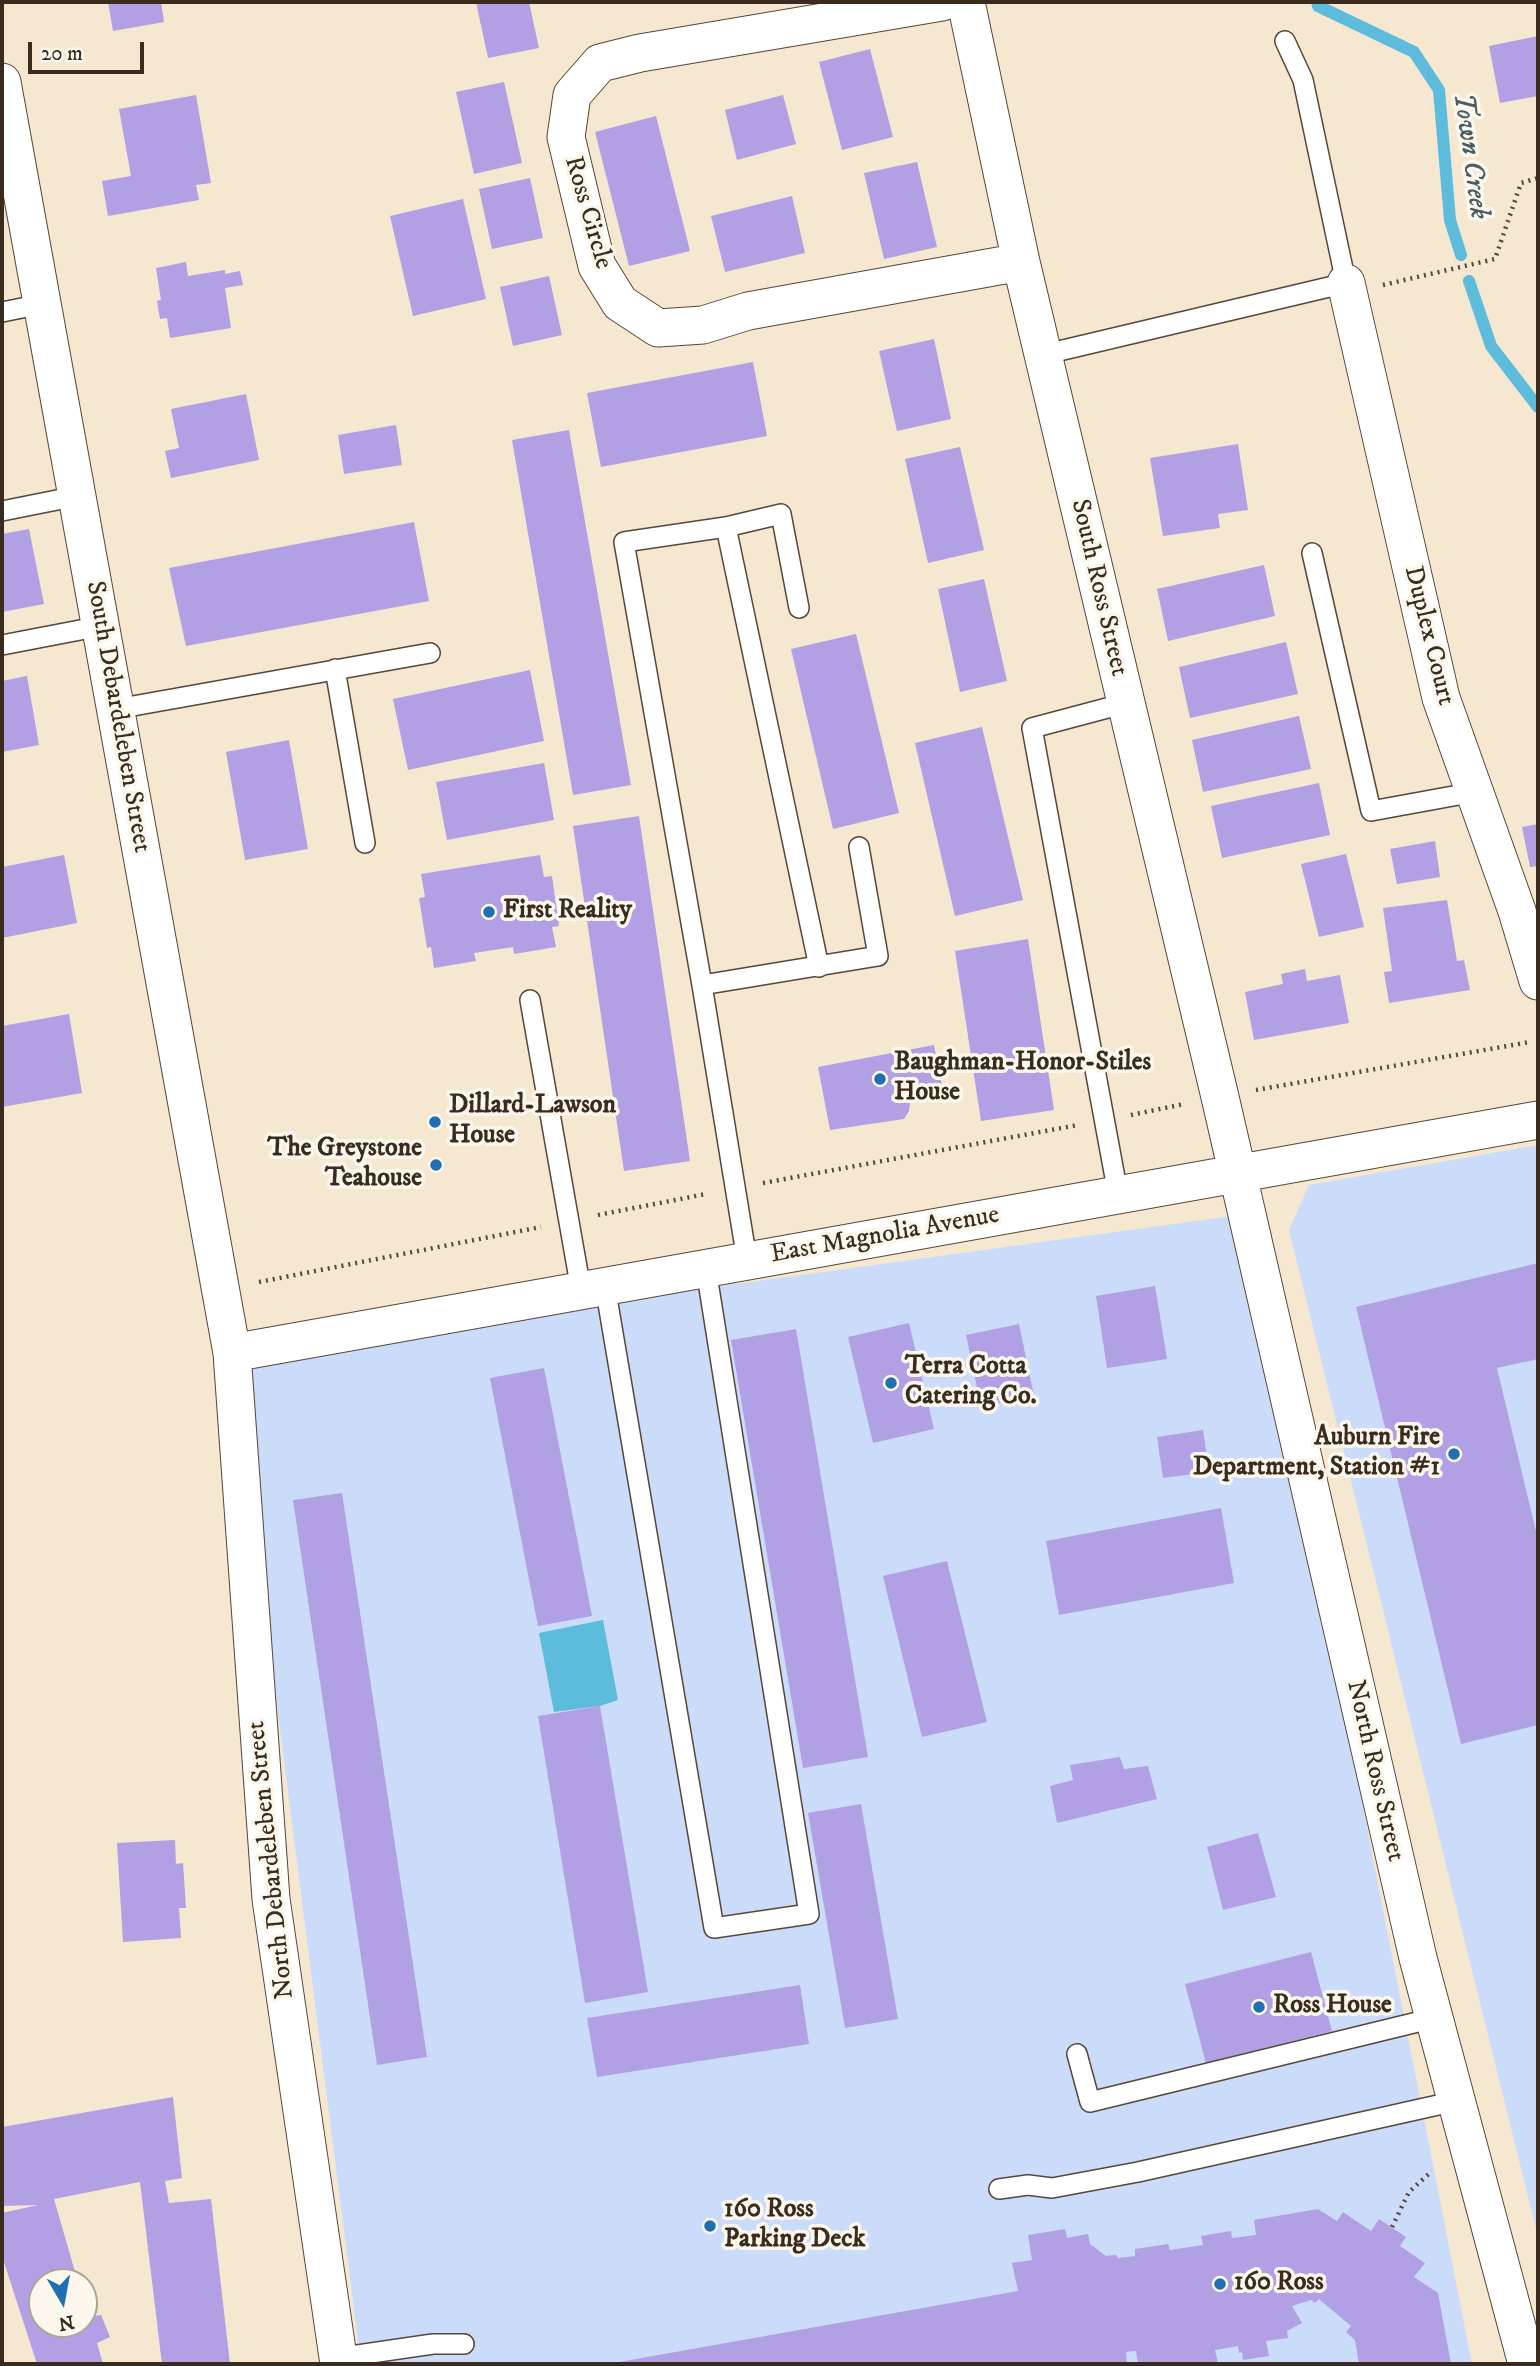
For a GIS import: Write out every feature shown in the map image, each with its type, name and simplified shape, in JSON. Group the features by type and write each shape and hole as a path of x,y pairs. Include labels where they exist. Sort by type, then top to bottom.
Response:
{"street":[{"name":"Ross Circle","path":"942,2 640,53 600,63 572,95 566,137 597,266 620,303 658,328 703,325 748,311 1021,262"},
{"name":"South Ross Street","path":"966,2 1042,355 1238,1173"},
{"name":"South Debardeleben Street","path":"2,82 232,1353"},
{"name":"Duplex Court","path":"1347,288 1441,698 1517,911 1538,981"},
{"name":"East Magnolia Avenue","path":"232,1353 1538,1120"},
{"name":"North Ross Street","path":"1238,1173 1390,1837 1434,2018 1527,2364"},
{"name":"North Debardeleben Street","path":"232,1353 271,1899 338,2361"}],"lane":[{"path":"1042,355 1347,288 1303,80 1285,41"},
{"path":"2,312 42,304"},
{"path":"2,511 77,496"},
{"path":"747,1261 702,985 624,542 726,527 781,514 799,608"},
{"path":"726,527 819,967"},
{"path":"1312,553 1371,811 1475,792"},
{"path":"2,645 101,626"},
{"path":"116,709 430,653"},
{"path":"335,670 365,843"},
{"path":"1118,1194 1032,727 1126,703"},
{"path":"702,985 878,956 859,847"},
{"path":"530,1000 593,1288 714,1928 809,1914 706,1269"},
{"path":"1077,2054 1090,2102 1434,2018"},
{"path":"999,2189 1028,2185 1052,2188 1138,2172 1456,2101"},
{"path":"338,2361 433,2344 464,2344"}],"path":[{"path":"1347,288 1494,259 1521,183 1538,178"},
{"path":"1247,1092 1530,1042"},
{"path":"1392,2228 1409,2192 1432,2171"}],"shaded area":[{"path":"1538,1145 1538,2237 1289,1230 1309,1185"},
{"path":"1247,1214 1472,2364 361,2364 232,1353"}],"water":[{"path":"603,1620 618,1700 600,1706 554,1712 539,1633"}],"building":[{"path":"108,2 161,2 164,22 113,31"},
{"path":"476,2 529,2 539,48 488,58"},
{"path":"1538,36 1538,96 1500,103 1489,46"},
{"path":"870,49 893,137 842,150 819,62"},
{"path":"504,82 522,163 474,174 456,92"},
{"path":"196,95 211,183 196,185 199,200 108,216 102,181 131,176 119,109"},
{"path":"783,95 796,144 737,160 725,110"},
{"path":"656,116 690,251 629,266 595,132"},
{"path":"917,162 937,247 884,259 864,173"},
{"path":"530,178 543,238 492,249 479,189"},
{"path":"792,196 805,253 725,272 711,216"},
{"path":"463,199 486,299 413,316 390,216"},
{"path":"186,262 188,276 225,270 225,274 240,271 243,285 225,288 231,328 170,338 167,318 160,319 157,301 161,300 156,268"},
{"path":"549,276 562,335 513,346 500,287"},
{"path":"934,339 951,419 897,431 879,351"},
{"path":"753,362 767,436 601,467 587,393"},
{"path":"246,394 259,460 171,478 165,451 179,448 171,409"},
{"path":"396,425 402,465 344,474 338,435"},
{"path":"569,430 631,785 573,795 512,440"},
{"path":"1238,444 1248,510 1218,514 1220,528 1163,536 1150,458"},
{"path":"960,447 984,550 928,563 905,459"},
{"path":"414,522 429,601 186,646 169,568"},
{"path":"29,529 44,604 2,612 2,534"},
{"path":"1264,565 1275,616 1168,641 1157,589"},
{"path":"984,579 1007,681 960,692 938,589"},
{"path":"856,634 899,813 833,829 791,649"},
{"path":"1286,642 1298,694 1190,718 1179,667"},
{"path":"530,670 544,741 408,770 393,699"},
{"path":"27,676 39,745 2,752 2,681"},
{"path":"1299,716 1311,769 1203,792 1192,740"},
{"path":"982,727 1023,900 955,916 915,743"},
{"path":"289,740 308,849 245,860 226,752"},
{"path":"544,763 554,820 447,840 436,782"},
{"path":"1319,783 1330,835 1222,858 1211,806"},
{"path":"639,816 690,1161 624,1171 573,826"},
{"path":"1538,824 1538,866 1530,867 1522,827"},
{"path":"1435,841 1440,877 1397,884 1390,849"},
{"path":"1346,854 1364,927 1319,937 1301,864"},
{"path":"64,855 77,923 2,938 2,867"},
{"name":"First Reality","path":"540,855 544,877 552,876 559,926 552,927 556,947 514,954 513,947 474,953 476,961 434,968 431,947 427,948 419,898 425,897 421,874"},
{"path":"1447,900 1457,961 1464,960 1470,990 1389,1003 1384,972 1392,971 1383,908"},
{"path":"1028,939 1054,1110 981,1121 955,951"},
{"path":"1305,969 1307,981 1340,975 1349,1023 1254,1040 1245,992 1283,984 1281,974"},
{"path":"69,1014 82,1093 2,1107 2,1026"},
{"name":"Baughman-Honor-Stiles House","path":"934,1045 943,1091 906,1098 910,1104 904,1119 830,1130 818,1067"},
{"name":"Auburn Fire Department, Station #1","path":"1538,1263 1538,1359 1497,1368 1538,1540 1538,1725 1461,1744 1356,1307"},
{"path":"1155,1286 1167,1359 1107,1368 1096,1296"},
{"name":"Terra Cotta Catering Co.","path":"909,1323 934,1429 873,1443 848,1337"},
{"path":"1019,1324 1034,1396 981,1407 966,1335"},
{"path":"796,1329 868,1757 803,1768 731,1340"},
{"path":"544,1368 592,1616 538,1626 490,1378"},
{"path":"1203,1430 1209,1472 1163,1478 1157,1437"},
{"path":"342,1493 427,2057 377,2065 293,1500"},
{"path":"1221,1508 1234,1583 1059,1615 1046,1541"},
{"path":"947,1561 987,1722 922,1737 883,1576"},
{"path":"600,1706 648,1992 585,2003 538,1716"},
{"path":"1120,1757 1124,1769 1148,1766 1157,1799 1057,1823 1050,1786 1073,1780 1070,1765"},
{"path":"861,1804 898,2019 845,2028 808,1813"},
{"path":"1258,1833 1276,1897 1223,1910 1207,1847"},
{"path":"175,1840 176,1864 183,1863 186,1908 179,1908 181,1938 123,1942 117,1843"},
{"name":"Ross House","path":"1311,1952 1332,2031 1206,2063 1185,1984"},
{"path":"800,1985 809,2044 597,2077 587,2018"},
{"path":"173,2097 182,2178 165,2181 169,2203 211,2199 230,2364 162,2364 140,2182 54,2199 74,2268 28,2268 28,2336 2,2256 2,2213 38,2205 2,2206 2,2127"},
{"name":"160 Ross","path":"1318,2209 1337,2221 1343,2212 1371,2231 1379,2219 1406,2237 1400,2246 1425,2263 1414,2277 1438,2293 1451,2364 1359,2364 1355,2340 1346,2332 1351,2326 1319,2299 1315,2303 1311,2300 1292,2306 1302,2323 1287,2331 1288,2338 1266,2341 1269,2356 1243,2360 1238,2346 1215,2350 1218,2364 1138,2364 1136,2351 1126,2352 1127,2364 608,2364 1018,2291 1012,2263 1032,2260 1028,2235 1065,2229 1067,2238 1088,2234 1090,2244 1106,2256 1116,2255 1118,2258 1135,2256 1135,2249 1168,2244 1170,2250 1203,2245 1201,2236 1231,2231 1232,2238 1256,2235 1254,2220"},
{"path":"98,2315 101,2315 110,2337 97,2343 103,2364 37,2364 29,2338 98,2338"}],"waterway":[{"name":"Town Creek","path":"1317,2 1318,6 1414,52 1439,90 1450,220 1461,255"},
{"name":"Town Creek","path":"1469,281 1491,346 1538,407"}],"place":[{"name":"First Reality","path":"489,912"},
{"name":"Baughman-Honor-Stiles House","path":"880,1079"},
{"name":"Dillard-Lawson House","path":"435,1122"},
{"name":"The Greystone Teahouse","path":"436,1165"},
{"name":"Terra Cotta Catering Co.","path":"891,1383"},
{"name":"Auburn Fire Department, Station #1","path":"1454,1454"},
{"name":"Ross House","path":"1259,2007"},
{"name":"160 Ross Parking Deck","path":"710,2226"},
{"name":"160 Ross","path":"1220,2284"}]}
